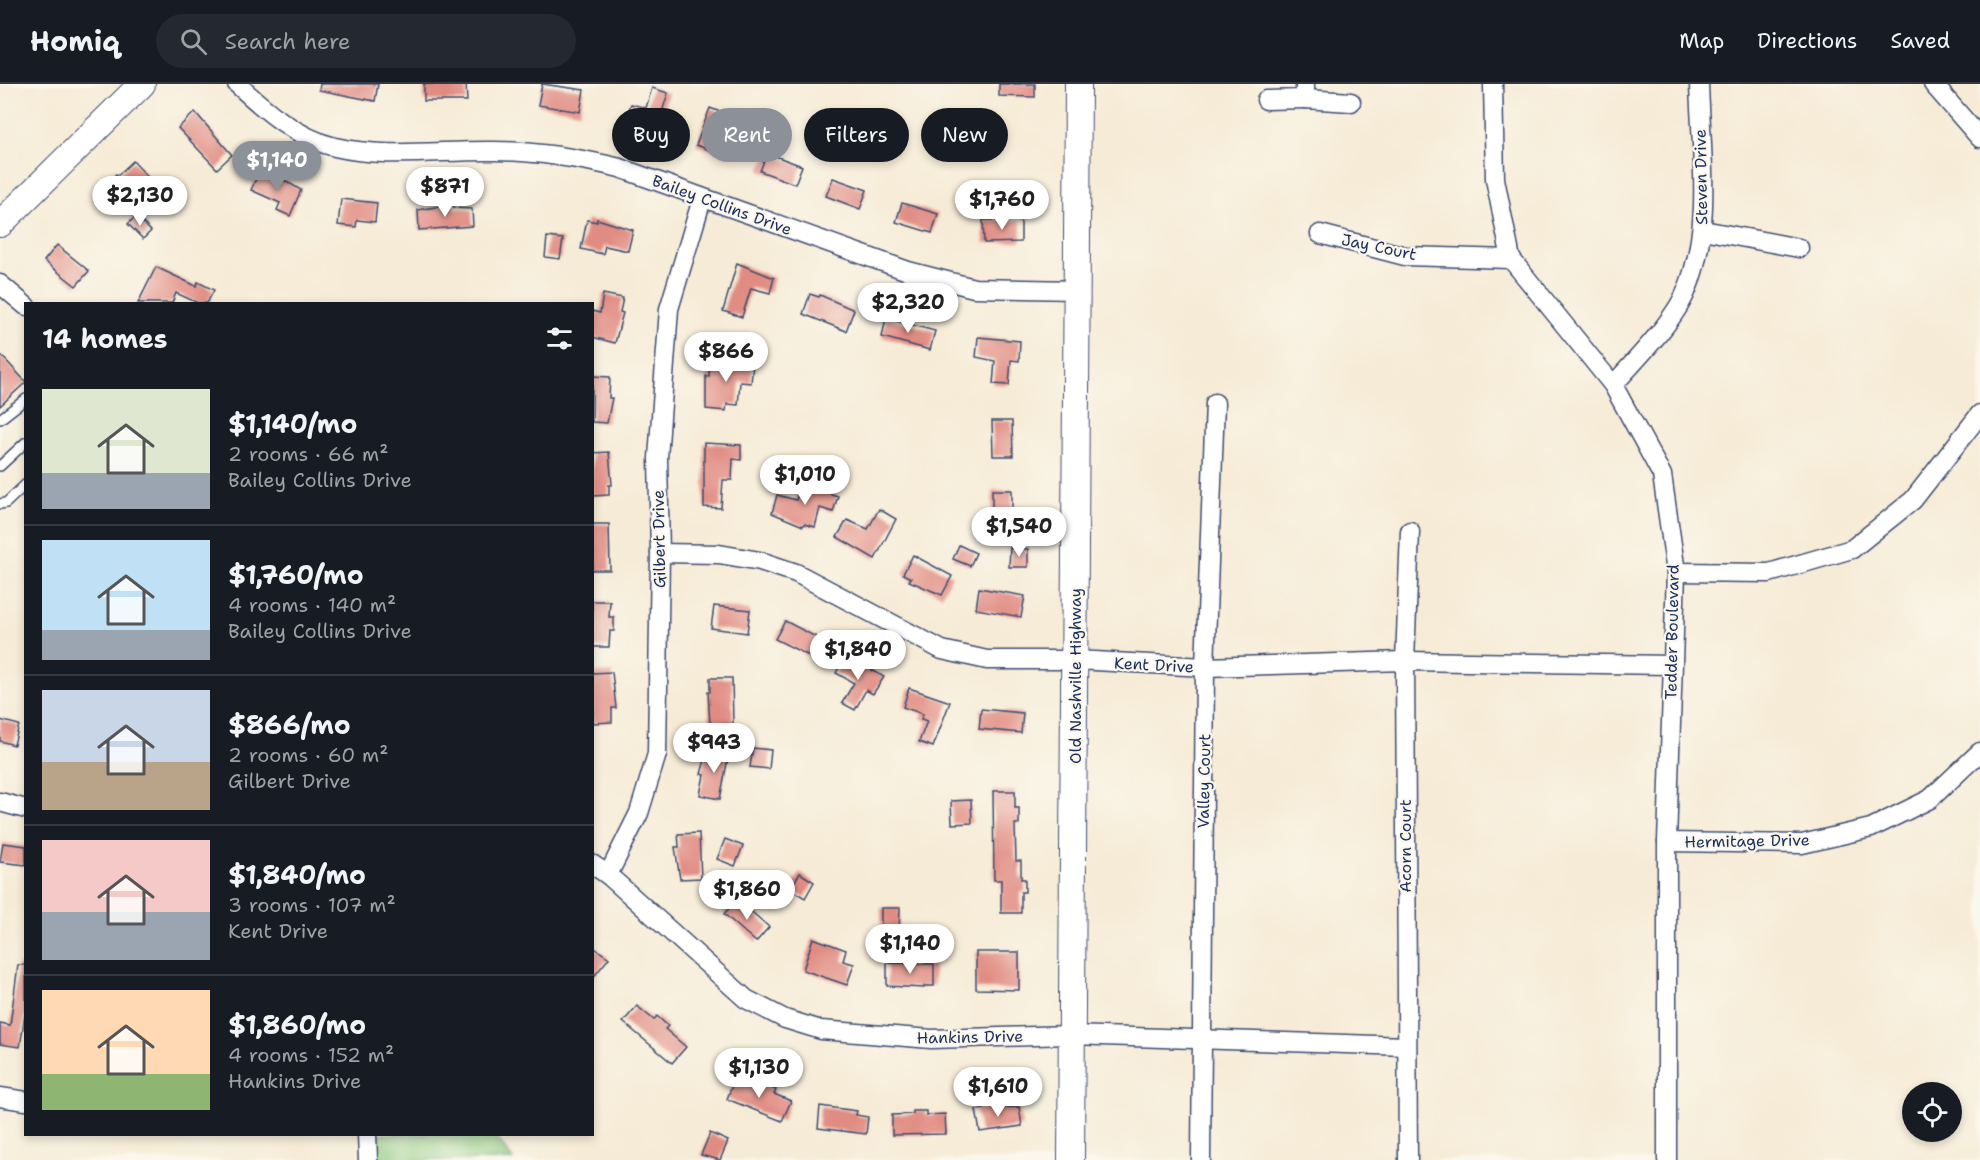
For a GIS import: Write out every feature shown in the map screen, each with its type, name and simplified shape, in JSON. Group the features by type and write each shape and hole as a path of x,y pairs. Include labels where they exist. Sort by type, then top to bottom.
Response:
{"main road":[{"path":"0,224 142,84"},
{"name":"Old Nashville Highway","path":"1071,1160 1070,1035 1076,660 1078,84"}],"street":[{"name":"Bailey Collins Drive","path":"237,84 289,127 311,139 336,147 382,153 494,151 568,156 620,168 908,271 974,288 1078,290"},
{"name":"Tedder Boulevard","path":"1493,84 1495,179 1510,259 1613,385 1662,475 1676,572 1671,665 1667,842 1667,1160"},
{"name":"Steven Drive","path":"1613,385 1649,346 1686,293 1703,230 1699,84"},
{"path":"1933,84 1980,138"},
{"path":"1266,100 1305,92 1352,102"},
{"name":"Gilbert Drive","path":"608,875 639,813 657,754 660,553 658,459 669,309 702,199"},
{"path":"1703,230 1800,248"},
{"name":"Jay Court","path":"1320,234 1405,256 1510,259"},
{"path":"0,284 24,304"},
{"name":"Valley Court","path":"1201,1160 1200,1040 1205,667 1215,403"},
{"path":"1676,572 1769,573 1852,549 1913,500 1980,414"},
{"name":"Acorn Court","path":"1408,1160 1405,661 1410,531"},
{"name":"Kent Drive","path":"660,553 719,554 760,561 796,573 942,650 987,660 1076,660 1205,667 1405,661 1671,665"},
{"name":"Hermitage Drive","path":"1667,842 1802,844 1871,828 1930,799 1980,752"},
{"path":"0,802 24,808"},
{"name":"Hankins Drive","path":"594,865 608,875 746,999 785,1019 821,1030 869,1036 931,1039 1070,1035 1406,1046"},
{"path":"0,1097 24,1101"},
{"path":"368,1136 368,1160"}],"lane":[{"path":"0,419 24,401"},
{"path":"0,466 24,444"},
{"path":"0,504 6,503 24,486"}],"green space":[{"path":"379,1136 495,1136 513,1160 378,1160"}],"building":[{"path":"320,84 378,84 375,101 319,90"},
{"path":"424,84 466,84 467,101 424,101"},
{"path":"542,84 584,90 580,112 538,105"},
{"path":"999,84 1035,84 1035,97 999,96"},
{"path":"652,88 668,93 663,108 646,108"},
{"path":"631,104 646,108 630,108"},
{"path":"195,112 232,155 217,169 178,128"},
{"path":"702,129 702,147 696,145"},
{"path":"133,161 147,176 113,207 100,193 116,174 118,175"},
{"path":"764,162 791,162 802,166 795,184 760,171"},
{"path":"259,172 278,180 279,177 301,190 290,216 277,210 280,203 251,190"},
{"path":"833,178 867,190 860,209 826,196"},
{"path":"341,199 377,203 375,222 357,220 356,227 338,225"},
{"path":"902,203 938,214 932,233 896,222"},
{"path":"453,204 454,208 472,209 473,226 419,230 418,210"},
{"path":"136,216 151,231 143,239 128,224"},
{"path":"597,219 633,230 628,251 605,246 603,254 581,249 587,220 597,222"},
{"path":"983,220 1018,220 1021,223 1021,242 984,243"},
{"path":"547,237 563,239 560,259 545,257"},
{"path":"57,245 89,271 76,286 44,261"},
{"path":"737,263 774,278 770,293 751,288 742,317 723,311"},
{"path":"156,267 196,286 198,282 214,290 208,302 196,302 176,293 172,302 138,302"},
{"path":"603,294 623,298 620,312 623,313 615,343 594,338 594,312 600,313"},
{"path":"810,294 819,297 820,295 854,310 846,331 803,314"},
{"path":"886,318 935,331 930,350 882,337"},
{"path":"978,337 1020,341 1019,361 1011,360 1009,385 993,384 995,361 976,357"},
{"path":"0,354 24,380 24,384 0,406"},
{"path":"710,360 753,364 751,383 740,382 738,405 727,404 726,411 706,409 706,376 709,376"},
{"path":"594,376 610,377 609,398 612,398 607,423 594,422"},
{"path":"992,421 1012,421 1013,456 993,456"},
{"path":"704,443 741,445 741,460 733,459 732,480 723,480 721,508 704,507"},
{"path":"609,452 612,485 609,485 609,495 594,496 594,453"},
{"path":"801,485 838,496 833,512 820,508 815,527 804,524 803,526 772,513 777,495 796,500"},
{"path":"992,490 1012,490 1012,526 992,526"},
{"path":"879,509 896,519 875,559 837,537 847,520 868,529"},
{"path":"594,524 609,524 610,570 594,570"},
{"path":"959,545 976,553 970,566 953,559"},
{"path":"1010,548 1028,549 1028,567 1009,567"},
{"path":"913,555 952,576 942,595 909,581 911,578 903,574"},
{"path":"979,588 1025,596 1021,617 976,609"},
{"path":"594,601 610,601 609,617 614,617 614,631 610,631 609,647 594,647"},
{"path":"714,606 750,610 747,633 711,628"},
{"path":"785,621 822,640 813,658 775,639"},
{"path":"846,655 884,677 873,694 866,690 855,710 842,703 854,683 836,673"},
{"path":"612,672 616,708 612,708 612,722 594,723 594,673"},
{"path":"710,678 732,678 733,724 710,725 708,692 710,692"},
{"path":"909,688 950,702 933,747 919,742 927,721 921,719 923,714 903,707"},
{"path":"981,709 1023,713 1021,733 979,729"},
{"path":"0,720 19,725 14,745 0,741"},
{"path":"753,748 771,750 769,769 750,767"},
{"path":"708,749 729,753 720,799 700,795 704,775 701,774"},
{"path":"993,791 1015,791 1015,808 1019,808 1019,824 1015,824 1016,861 1021,861 1021,879 1025,879 1025,892 1021,892 1021,913 1001,913 1001,880 994,880"},
{"path":"971,800 972,823 952,824 951,801"},
{"path":"699,833 701,878 680,879 675,847 679,847 678,834"},
{"path":"725,839 743,846 735,866 717,859"},
{"path":"3,843 24,846 24,865 0,862"},
{"path":"800,873 814,882 805,898 790,889"},
{"path":"737,899 769,927 756,942 724,914"},
{"path":"881,908 900,908 899,931 881,930"},
{"path":"813,938 846,950 843,961 854,964 847,985 803,970"},
{"path":"594,947 609,958 594,977"},
{"path":"976,952 1019,952 1019,990 976,989"},
{"path":"887,963 934,964 934,986 924,986 924,988 887,986"},
{"path":"18,965 24,965 24,1021 20,1047 0,1044 0,1023 10,1025"},
{"path":"637,1006 654,1020 657,1016 668,1026 665,1029 686,1047 672,1063 623,1022"},
{"path":"735,1078 746,1083 748,1079 776,1090 774,1094 791,1101 782,1121 727,1099"},
{"path":"998,1103 999,1108 1019,1107 1022,1126 980,1132 976,1110 984,1109 984,1105"},
{"path":"820,1106 857,1111 856,1115 868,1117 866,1134 818,1128"},
{"path":"913,1111 926,1111 926,1115 945,1114 946,1134 892,1135 892,1115 913,1114"},
{"path":"710,1133 728,1141 720,1160 701,1155"}]}
